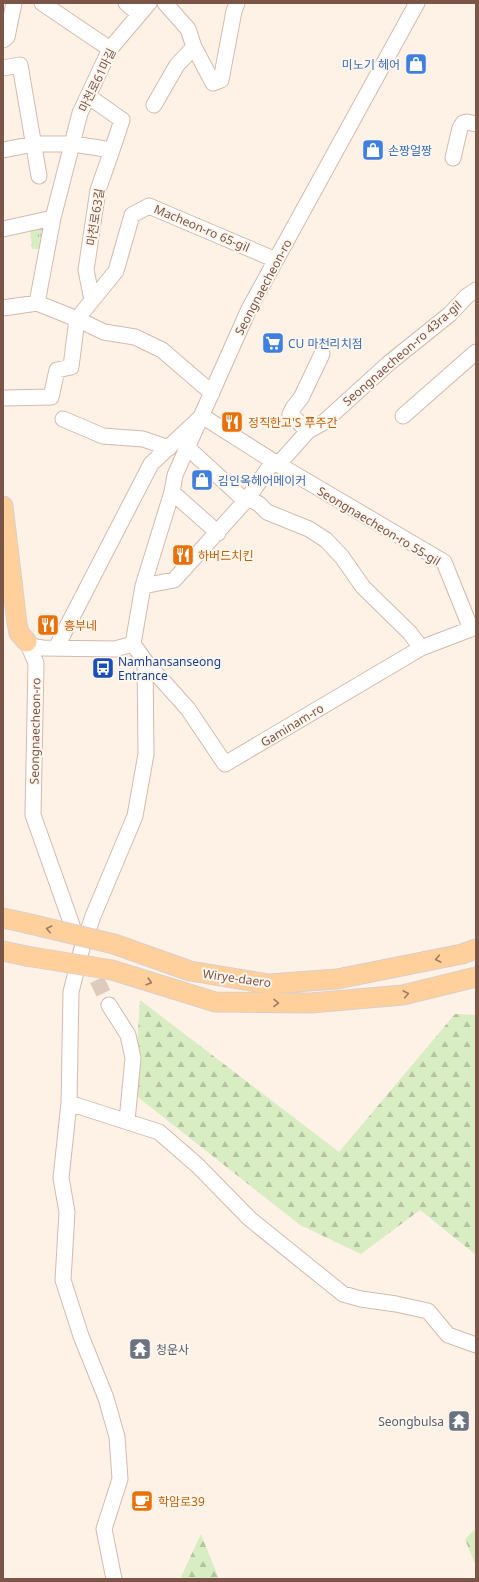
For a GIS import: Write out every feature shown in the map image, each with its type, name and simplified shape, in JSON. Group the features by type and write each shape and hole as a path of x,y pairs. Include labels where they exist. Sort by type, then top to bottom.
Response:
{"main road":[{"path":"3,506 4,535 19,633 27,642"},
{"path":"3,618 8,607 9,560"},
{"name":"Wirye-daero","path":"3,918 114,944 190,971 269,984 337,979 462,954 476,949"},
{"name":"Wirye-daero","path":"3,951 112,970 215,1002 311,1003 403,995 476,977"}],"street":[{"path":"3,40 7,37 14,3"},
{"path":"42,3 110,49"},
{"path":"126,3 144,8"},
{"path":"165,3 188,29 194,47 213,83 221,80 234,11 237,3"},
{"name":"Seongnaecheon-ro","path":"133,644 144,586 176,476 249,308 417,3"},
{"name":"마천로61마길","path":"37,303 54,218 80,113 110,49 144,8"},
{"path":"154,104 177,65 194,47"},
{"path":"3,68 20,65 38,176"},
{"name":"마천로63길","path":"88,96 122,120 98,190 86,270 92,300"},
{"path":"453,158 460,128 463,123 467,122 476,124"},
{"path":"3,150 34,144 73,144 112,150"},
{"name":"Macheon-ro 65-gil","path":"77,319 116,272 132,215 149,206 276,260"},
{"path":"3,229 54,218"},
{"name":"Seongnaecheon-ro 43ra-gil","path":"276,463 286,455 308,431 324,422 389,363 450,314 467,296 476,290"},
{"path":"3,308 37,303 77,319 104,332 135,337 162,350 212,393"},
{"path":"3,398 51,398 57,370 70,367 77,319"},
{"path":"403,416 476,352"},
{"path":"308,431 290,414 290,412 301,398 322,354"},
{"path":"56,648 151,464 202,416"},
{"name":"Seongnaecheon-ro 55-gil","path":"202,416 276,463 444,562 473,628"},
{"path":"63,419 103,436 143,439 169,448"},
{"path":"188,448 241,497 248,498 259,504 267,512 309,529 326,540 342,557 364,587 410,633 421,648"},
{"path":"144,586 174,580 248,498 270,466 276,463"},
{"path":"172,492 218,533"},
{"name":"Gaminam-ro","path":"145,661 188,709 225,764 421,648 473,628"},
{"path":"27,642 36,647 115,650 133,644 145,661 146,754 135,816 93,916 82,948 71,992 68,1103 61,1178 67,1212 63,1280 81,1336 106,1398 117,1437 120,1479 104,1529 114,1579"},
{"name":"Seongnaecheon-ro","path":"27,642 36,663 33,815 72,925"},
{"path":"109,1005 128,1035 133,1058 127,1121"},
{"path":"68,1103 159,1132 197,1165 250,1219 343,1294 428,1312 448,1335 476,1345"}],"green space":[{"path":"47,225 44,249 32,249 30,229"},
{"path":"140,1000 339,1152 455,1014 476,1015 476,1255 420,1210 361,1254 300,1225 134,1094"},
{"path":"476,1528 476,1567 465,1539"},
{"path":"201,1534 219,1579 180,1579"}],"tunnel":[{"path":"87,959 109,1005"}],"place":[{"name":"미노기 헤어","path":"416,64"},
{"name":"손짱얼짱","path":"373,150"},
{"name":"CU 마천리치점","path":"273,343"},
{"name":"정직한고'S 푸주간","path":"232,422"},
{"name":"김인옥헤어메이커","path":"202,480"},
{"name":"하버드치킨","path":"183,555"},
{"name":"흥부네","path":"48,625"},
{"name":"Namhansanseong Entrance","path":"103,668"},
{"name":"청운사","path":"140,1349"},
{"name":"Seongbulsa","path":"459,1421"},
{"name":"학암로39","path":"142,1501"}]}
